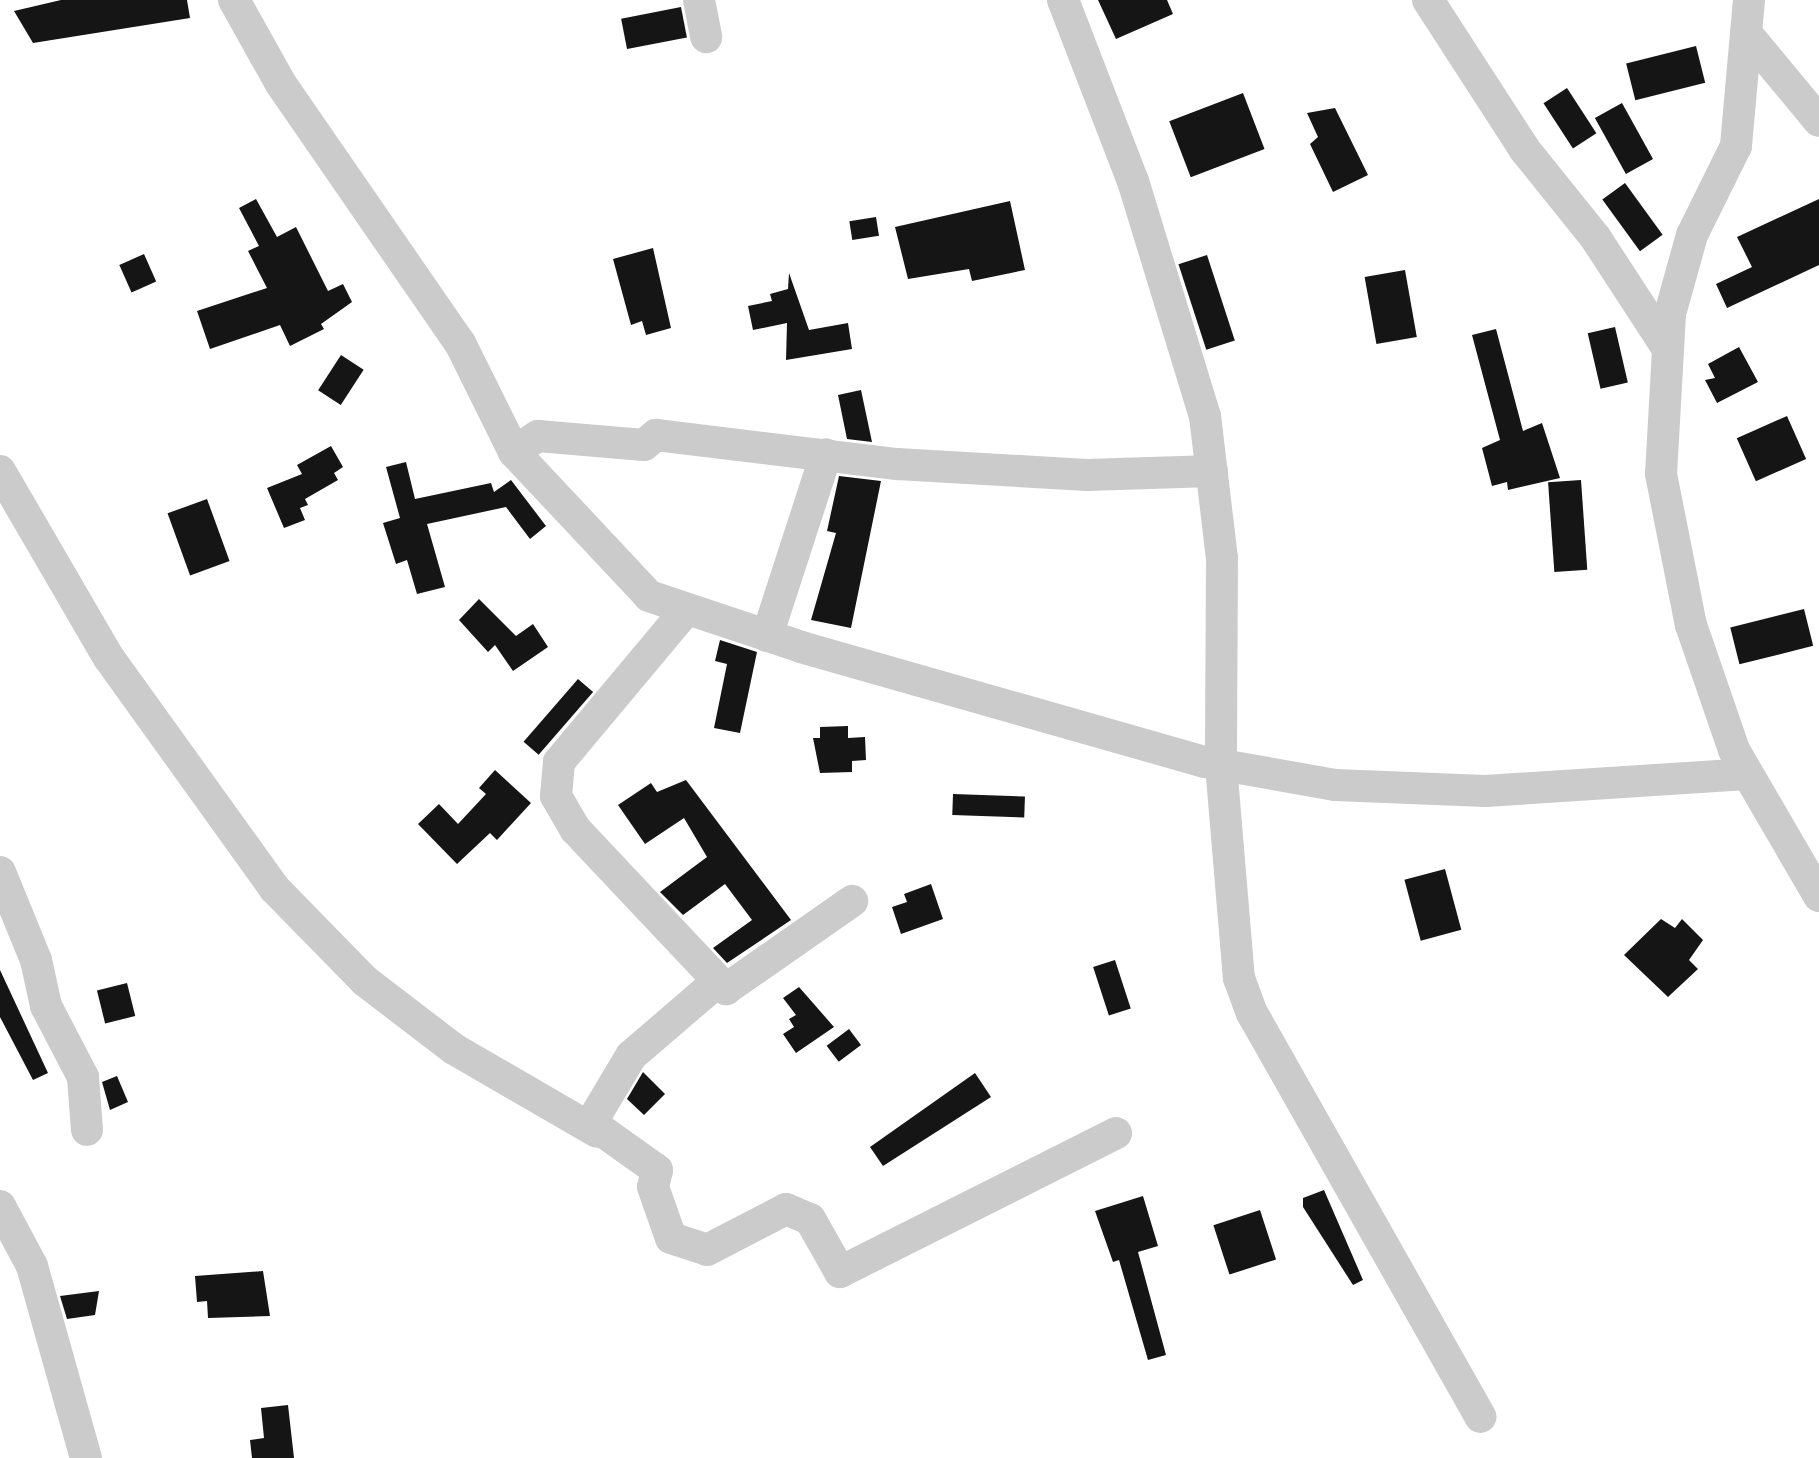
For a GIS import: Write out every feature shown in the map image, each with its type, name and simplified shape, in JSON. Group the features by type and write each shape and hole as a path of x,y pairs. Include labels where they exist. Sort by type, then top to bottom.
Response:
{"street":[{"path":"234,0 281,84 460,343 514,452 633,584 686,610 767,636 1221,765 1335,785 1485,791 1746,774"},
{"path":"699,0 706,37"},
{"path":"1063,0 1133,181 1205,416 1222,558 1221,765 1239,978 1252,1013 1481,1417"},
{"path":"1428,0 1525,150 1595,237 1666,346"},
{"path":"1749,0 1736,146 1692,235 1666,346 1661,474 1672,542 1691,625 1746,774 1819,896"},
{"path":"1746,33 1819,121"},
{"path":"514,452 538,436 644,445 656,435 826,454 1087,475 1212,471"},
{"path":"767,636 826,454"},
{"path":"0,471 109,658 274,888 365,981 441,1039 657,1170 653,1187 671,1238 707,1250 786,1209 810,1219 840,1272 1116,1133"},
{"path":"686,610 559,762 556,796 576,830 726,989 852,901"},
{"path":"0,872 36,960 46,1006 83,1077 87,1130"},
{"path":"597,1132 591,1123 631,1056 717,982"},
{"path":"1,1208 32,1266 86,1458"}],"building":[{"path":"61,0 187,0 190,18 33,43 14,11"},
{"path":"1098,0 1167,0 1173,14 1116,39"},
{"path":"681,7 687,37 627,49 621,19"},
{"path":"1696,46 1705,83 1635,100 1626,63"},
{"path":"1567,88 1596,133 1573,149 1544,103"},
{"path":"1243,93 1265,149 1191,177 1169,121"},
{"path":"1622,103 1653,159 1626,174 1595,118"},
{"path":"1335,108 1368,175 1333,192 1310,144 1318,137 1307,113"},
{"path":"1625,183 1663,235 1640,251 1602,199"},
{"path":"256,199 277,237 296,227 328,291 343,284 352,302 321,324 324,329 290,346 280,325 210,349 197,311 267,288 248,251 259,246 239,208"},
{"path":"1819,199 1819,265 1727,308 1716,284 1752,267 1737,237"},
{"path":"1010,201 1025,270 972,281 969,269 908,279 895,227"},
{"path":"876,217 879,236 852,240 849,221"},
{"path":"653,248 671,328 646,335 642,321 631,325 613,259"},
{"path":"144,254 156,281 132,292 119,265"},
{"path":"1207,255 1235,341 1206,350 1178,264"},
{"path":"1405,270 1417,337 1376,344 1365,277"},
{"path":"789,273 809,330 848,323 852,349 786,360 787,323 753,330 748,306 772,301 770,294 788,289"},
{"path":"1615,327 1628,383 1601,389 1588,333"},
{"path":"1496,329 1523,431 1542,423 1560,478 1508,490 1507,482 1492,486 1482,448 1500,440 1472,335"},
{"path":"1739,347 1758,382 1717,403 1705,380 1715,378 1708,364"},
{"path":"341,355 364,370 341,405 318,390"},
{"path":"861,390 872,442 847,439 838,395"},
{"path":"1787,416 1806,459 1756,481 1737,438"},
{"path":"331,446 343,467 334,473 338,480 305,499 308,505 300,508 305,520 284,528 267,488 302,474 297,465"},
{"path":"406,462 415,499 491,483 494,492 511,480 546,526 530,539 506,507 427,524 445,587 417,594 407,560 396,564 383,523 400,518 386,467"},
{"path":"839,476 881,481 851,628 811,620 836,533 827,531"},
{"path":"1581,480 1587,570 1554,572 1548,482"},
{"path":"207,499 230,561 190,575 168,513"},
{"path":"479,599 516,636 533,624 548,647 513,671 495,645 488,652 459,620"},
{"path":"1804,609 1813,646 1739,664 1730,627"},
{"path":"720,640 757,652 740,733 714,728 727,664 715,661"},
{"path":"578,679 593,692 539,755 524,742"},
{"path":"848,726 848,738 865,737 866,760 852,761 852,772 820,773 813,738 820,738 820,727"},
{"path":"495,770 531,803 497,840 490,833 457,864 418,824 439,804 458,824 486,794 479,788"},
{"path":"686,780 791,920 727,963 713,948 752,920 725,884 683,915 660,892 707,857 684,818 645,844 618,805 651,783 657,792"},
{"path":"953,794 1025,797 1024,817 952,815"},
{"path":"1445,869 1461,930 1421,941 1404,880"},
{"path":"931,884 943,919 901,934 892,907 907,902 904,894"},
{"path":"1661,919 1675,928 1682,919 1703,940 1689,960 1698,969 1668,997 1624,955"},
{"path":"1115,960 1131,1009 1109,1016 1093,967"},
{"path":"0,970 48,1073 33,1080 0,1017"},
{"path":"127,983 135,1016 105,1023 97,990"},
{"path":"799,987 834,1027 796,1053 783,1034 794,1027 789,1019 796,1015 783,998"},
{"path":"849,1029 861,1045 839,1062 827,1046"},
{"path":"643,1072 665,1094 644,1115 627,1099"},
{"path":"975,1073 991,1097 883,1166 870,1147"},
{"path":"117,1076 128,1102 110,1110 102,1082"},
{"path":"1324,1190 1363,1280 1353,1285 1303,1207 1303,1198"},
{"path":"1143,1196 1158,1246 1138,1252 1166,1355 1148,1360 1119,1260 1113,1262 1095,1211"},
{"path":"1260,1210 1276,1259 1229,1275 1213,1225"},
{"path":"263,1271 270,1316 208,1318 207,1301 197,1302 195,1276"},
{"path":"99,1291 95,1315 67,1319 60,1296"},
{"path":"288,1405 294,1458 252,1458 250,1440 264,1438 261,1408"}]}
